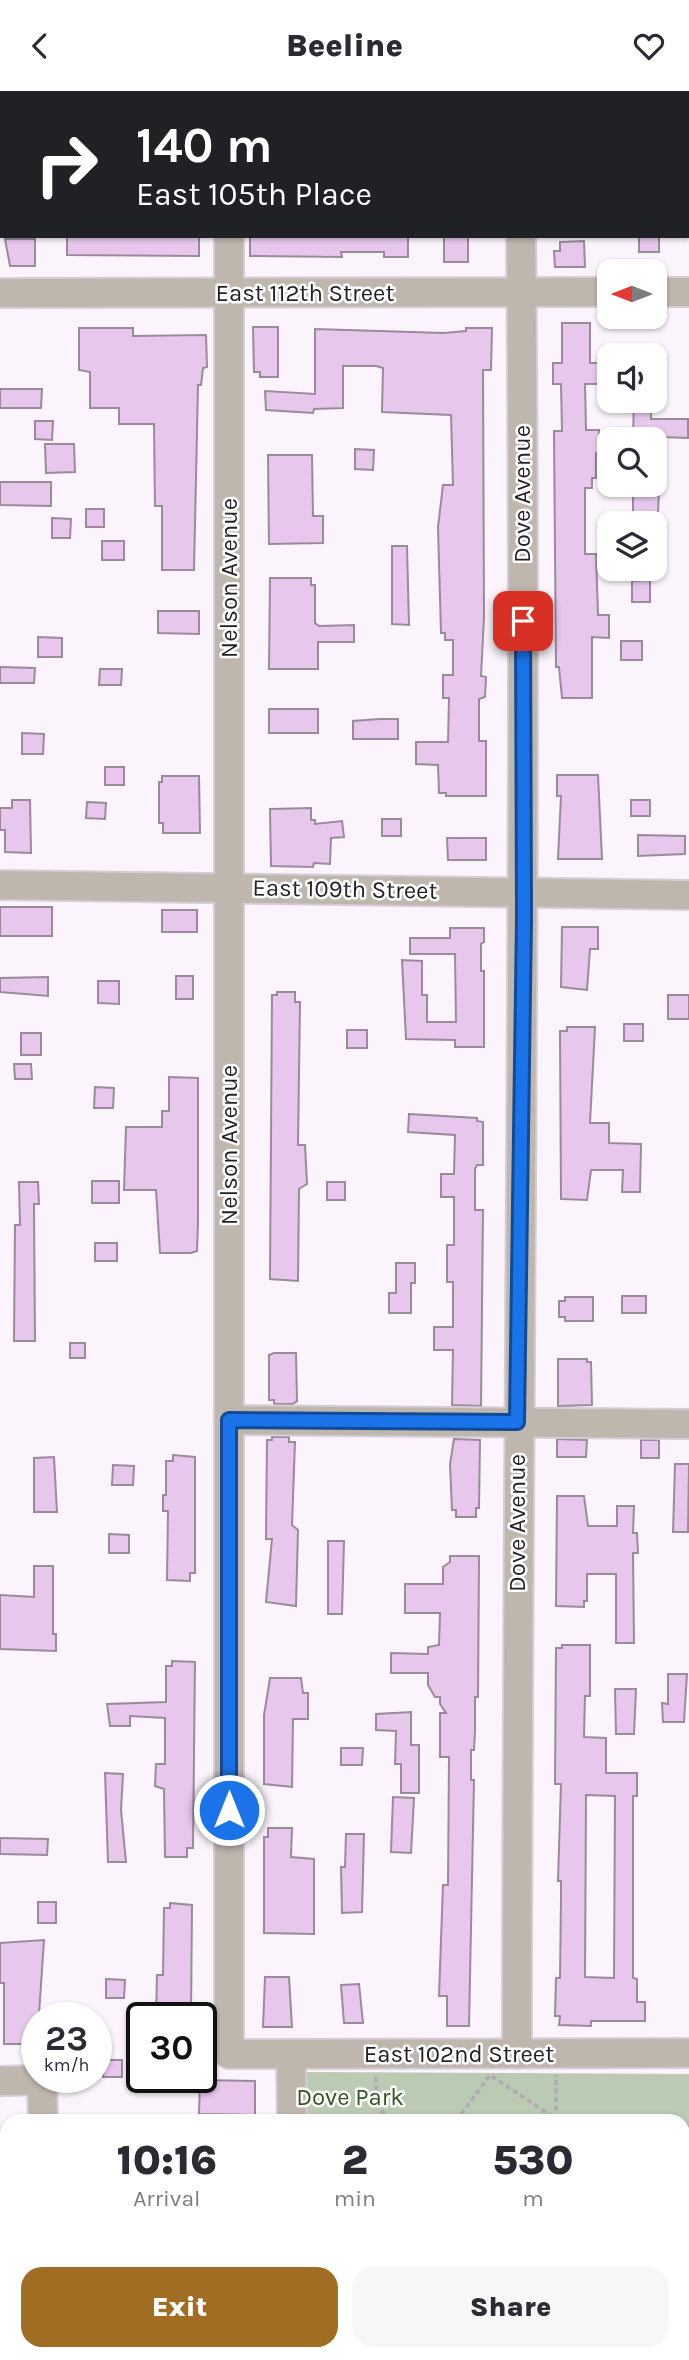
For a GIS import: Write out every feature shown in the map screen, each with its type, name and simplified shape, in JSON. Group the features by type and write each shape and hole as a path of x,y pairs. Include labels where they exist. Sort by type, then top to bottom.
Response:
{"street":[{"name":"Nelson Avenue","path":"229,238 229,2054"},
{"name":"Dove Avenue","path":"517,2054 517,1422 524,893 521,238"},
{"name":"East 112th Street","path":"0,293 597,292"},
{"path":"667,292 689,292"},
{"name":"East 109th Street","path":"0,885 689,895"},
{"path":"229,1420 689,1424"},
{"name":"East 102nd Street","path":"229,2054 689,2053"},
{"path":"291,2054 292,2114"},
{"path":"0,2081 42,2080 43,2114"}],"path":[{"path":"461,2114 490,2075 547,2114"},
{"path":"556,2075 556,2114"},
{"path":"376,2076 376,2099 383,2114"}],"green space":[{"name":"Dove Park","path":"303,2072 689,2074 689,2114 305,2114"}],"building":[{"path":"67,238 199,238 199,256 67,255"},
{"path":"250,238 408,238 408,257 384,257 384,252 341,252 342,257 250,256"},
{"path":"444,238 468,238 468,262 444,262"},
{"path":"639,238 659,238 659,252 639,252"},
{"path":"5,239 35,239 35,266 10,266"},
{"path":"584,241 585,267 555,267 554,251 560,251 560,242"},
{"path":"562,323 590,323 590,363 597,363 597,384 585,384 586,430 597,430 597,453 596,478 592,478 592,488 585,488 585,554 596,554 598,615 609,615 609,638 592,637 592,698 562,698 559,667 556,667 554,431 562,431 561,384 553,384 553,363 562,363"},
{"path":"253,327 278,327 278,377 260,377 260,372 254,372"},
{"path":"79,328 133,328 133,336 206,335 207,367 203,368 201,385 198,385 194,570 162,570 162,506 155,506 154,424 119,424 119,408 90,408 90,372 79,370"},
{"path":"466,328 492,328 491,370 483,370 484,618 481,676 486,677 485,697 479,699 479,741 486,741 486,796 446,796 446,793 439,793 438,765 416,764 416,742 448,742 449,698 443,698 443,675 453,675 453,640 445,640 445,633 441,633 438,527 443,485 453,485 451,415 382,412 383,368 376,366 343,366 343,408 314,409 313,413 266,410 265,391 315,394 315,329 444,333 466,331"},
{"path":"0,389 42,389 41,408 0,408"},
{"path":"634,413 651,413 651,419 688,419 688,438 667,437 667,427 633,427"},
{"path":"35,421 53,421 52,440 35,439"},
{"path":"45,444 74,444 75,472 46,473"},
{"path":"355,449 374,450 373,470 355,469"},
{"path":"268,455 312,455 313,516 323,516 323,543 269,544"},
{"path":"0,482 51,482 51,506 0,505"},
{"path":"633,497 659,497 658,511 633,511"},
{"path":"86,509 104,509 104,527 86,527"},
{"path":"52,518 71,519 70,538 52,538"},
{"path":"102,541 124,541 124,560 102,560"},
{"path":"392,546 407,546 409,625 392,624"},
{"path":"270,578 311,578 311,585 315,585 315,623 319,626 354,625 354,642 318,642 318,669 269,669"},
{"path":"632,581 650,581 650,602 632,602"},
{"path":"158,611 199,611 199,634 158,633"},
{"path":"38,637 62,638 62,657 38,657"},
{"path":"621,641 642,641 642,660 621,660"},
{"path":"0,667 35,668 34,683 0,683"},
{"path":"100,669 122,669 121,685 99,685"},
{"path":"269,709 318,709 318,733 269,733"},
{"path":"398,719 398,739 353,739 353,721"},
{"path":"22,733 44,734 43,754 22,754"},
{"path":"105,767 124,767 124,785 105,785"},
{"path":"557,775 598,775 602,859 558,859 561,796 557,796"},
{"path":"162,776 199,776 200,833 163,833 163,823 159,823 159,782 162,782"},
{"path":"12,800 30,800 31,853 5,852 5,830 0,830 0,808 12,808"},
{"path":"631,800 650,800 650,816 631,816"},
{"path":"87,802 106,803 105,819 86,818"},
{"path":"311,808 311,820 315,820 315,824 342,821 344,837 331,838 330,864 314,863 313,867 271,866 270,809"},
{"path":"382,819 401,819 401,836 382,836"},
{"path":"638,835 685,836 685,854 638,856"},
{"path":"447,838 486,838 486,860 448,860"},
{"path":"0,907 52,907 52,936 0,936"},
{"path":"162,910 197,910 197,932 162,932"},
{"path":"562,927 598,927 598,949 590,949 587,990 561,987"},
{"path":"450,928 484,928 481,971 484,971 484,1047 455,1047 455,1040 406,1039 402,960 422,961 422,995 427,995 427,1022 456,1022 455,954 410,954 410,938 450,938"},
{"path":"176,976 193,976 193,999 176,999"},
{"path":"48,977 48,996 0,992 0,978"},
{"path":"98,981 119,981 119,1004 98,1003"},
{"path":"277,992 295,992 295,1002 300,1002 298,1145 305,1145 307,1184 299,1189 298,1281 270,1279 272,995 277,995"},
{"path":"668,995 689,995 689,1019 668,1019"},
{"path":"624,1024 643,1024 643,1041 624,1041"},
{"path":"567,1027 595,1027 590,1123 609,1123 609,1143 641,1144 640,1192 622,1192 623,1170 591,1170 587,1200 561,1199 560,1031 567,1031"},
{"path":"347,1030 367,1030 367,1048 347,1048"},
{"path":"21,1033 41,1033 41,1055 21,1055"},
{"path":"14,1064 31,1064 32,1079 15,1079"},
{"path":"169,1077 198,1078 197,1251 191,1253 160,1253 156,1190 124,1190 126,1127 162,1127 162,1111 169,1111"},
{"path":"95,1087 114,1088 113,1108 94,1108"},
{"path":"409,1114 477,1118 477,1121 483,1122 483,1165 477,1165 475,1169 475,1210 483,1210 481,1406 452,1405 453,1350 434,1350 434,1327 453,1327 453,1282 447,1282 447,1245 454,1245 454,1197 441,1197 441,1174 454,1174 455,1135 408,1132"},
{"path":"92,1181 119,1181 119,1203 92,1203"},
{"path":"19,1182 38,1182 39,1204 34,1204 35,1341 14,1341 15,1225 20,1225"},
{"path":"327,1182 345,1182 345,1200 327,1200"},
{"path":"95,1243 117,1243 117,1261 95,1261"},
{"path":"396,1263 415,1263 415,1283 411,1283 411,1313 389,1313 389,1293 396,1293"},
{"path":"622,1296 646,1296 646,1313 622,1313"},
{"path":"565,1297 593,1297 593,1321 565,1321 565,1317 559,1317 559,1301 565,1301"},
{"path":"70,1343 85,1343 85,1358 70,1358"},
{"path":"296,1353 297,1401 293,1404 274,1404 274,1400 269,1400 269,1355"},
{"path":"558,1359 587,1359 587,1362 591,1362 592,1405 558,1406"},
{"path":"272,1437 289,1437 289,1442 295,1442 292,1525 298,1530 296,1606 266,1602 272,1539 266,1539 267,1440 272,1440"},
{"path":"454,1439 480,1440 479,1508 476,1508 476,1517 456,1517 456,1510 452,1510 450,1464"},
{"path":"557,1439 587,1440 586,1457 557,1457"},
{"path":"641,1440 659,1440 659,1458 641,1458"},
{"path":"173,1455 195,1457 195,1573 190,1573 190,1581 167,1580 168,1511 163,1511 163,1495 166,1495 166,1461 173,1461"},
{"path":"54,1457 57,1512 34,1512 34,1458"},
{"path":"675,1464 689,1464 688,1532 673,1532"},
{"path":"113,1465 134,1466 133,1485 112,1485"},
{"path":"557,1496 584,1496 588,1526 617,1526 617,1506 634,1506 633,1533 637,1533 638,1553 633,1553 634,1643 616,1643 616,1574 587,1574 587,1601 584,1601 584,1607 556,1606"},
{"path":"109,1534 129,1535 129,1553 109,1553"},
{"path":"328,1541 344,1541 342,1614 328,1614"},
{"path":"450,1556 479,1556 478,1697 475,1697 474,1750 471,1750 471,1780 474,1780 469,2026 447,2026 447,1996 439,1996 443,1885 448,1885 449,1757 440,1757 440,1713 446,1713 440,1704 440,1697 435,1697 428,1685 428,1673 391,1673 391,1653 428,1654 428,1647 439,1645 440,1613 405,1613 405,1584 443,1584 443,1567 450,1562"},
{"path":"34,1566 53,1566 53,1634 56,1634 56,1651 0,1649 0,1595 34,1597"},
{"path":"562,1645 590,1645 590,1696 585,1696 584,1737 606,1738 606,1773 637,1773 637,1796 633,1796 633,1978 637,1979 637,2002 645,2002 645,2021 591,2021 591,2026 559,2025 560,2016 555,2016 556,1978 560,1978 561,1899 561,1881 558,1881 561,1784 555,1784 556,1648 562,1648","holes":["586,1795 615,1796 614,1978 585,1977"]},
{"path":"172,1661 195,1662 193,1848 187,1848 187,1857 165,1857 164,1789 155,1786 156,1764 165,1764 165,1718 130,1716 130,1726 110,1726 107,1704 166,1702 166,1666 172,1666"},
{"path":"668,1674 687,1674 684,1722 663,1722 662,1703 668,1704"},
{"path":"270,1678 301,1678 303,1693 308,1693 308,1719 293,1719 292,1787 264,1784 264,1715"},
{"path":"615,1689 636,1689 634,1734 616,1734"},
{"path":"411,1712 411,1745 419,1745 419,1793 401,1793 401,1764 395,1764 396,1731 376,1730 376,1714"},
{"path":"341,1748 363,1748 362,1765 341,1765"},
{"path":"105,1773 123,1774 121,1810 126,1862 108,1862"},
{"path":"393,1797 414,1798 411,1853 391,1852"},
{"path":"268,1828 292,1828 291,1857 314,1859 314,1934 264,1933 264,1837 268,1837"},
{"path":"346,1834 364,1834 362,1912 342,1913 341,1867 345,1867"},
{"path":"0,1838 48,1839 47,1855 0,1854"},
{"path":"38,1902 56,1902 56,1923 38,1923"},
{"path":"170,1903 192,1905 191,2002 156,2002 157,1975 163,1975 164,1908 170,1908"},
{"path":"44,1940 40,2002 21,2002 21,2044 4,2044 4,1983 0,1983 0,1943"},
{"path":"265,1977 289,1977 292,2027 263,2027"},
{"path":"106,1979 125,1980 124,1998 106,1998"},
{"path":"359,1984 363,2023 344,2023 341,1985"},
{"path":"112,2060 122,2060 122,2077 112,2077"},
{"path":"217,2080 255,2081 255,2114 199,2114 200,2093 217,2093"}],"route":[{"path":"229,1810 229,1420 517,1422 524,918 523,621"}]}
